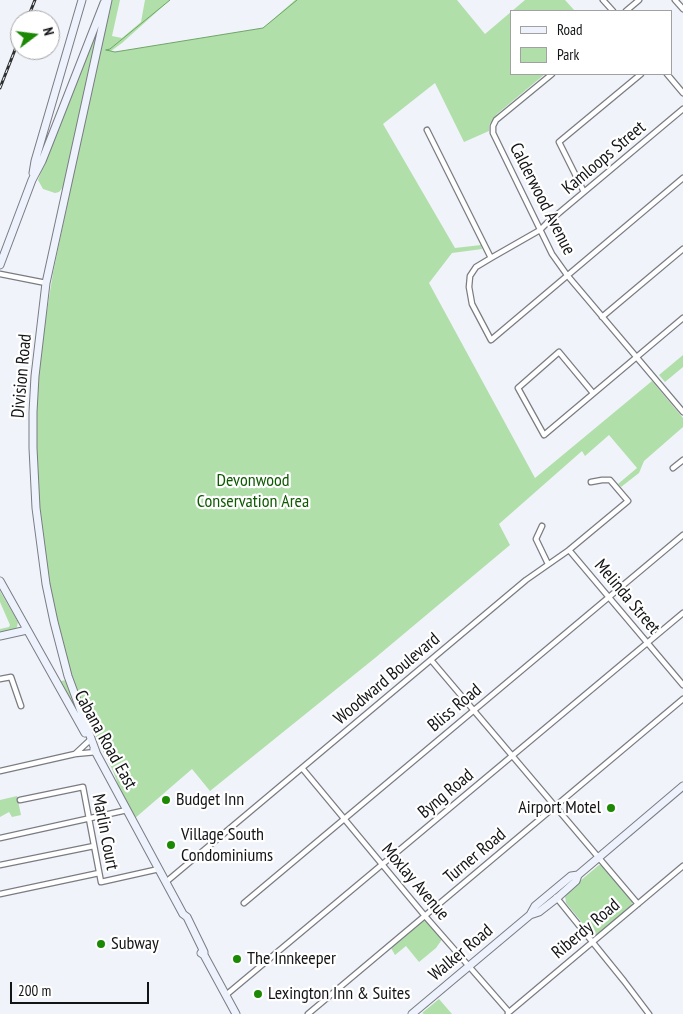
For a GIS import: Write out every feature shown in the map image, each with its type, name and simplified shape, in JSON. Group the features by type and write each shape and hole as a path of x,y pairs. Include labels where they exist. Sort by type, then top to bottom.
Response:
{"main road":[{"path":"32,180 35,161 82,0"},
{"path":"0,265 32,180 42,161 106,0"},
{"name":"Division Road","path":"96,752 68,676 46,584 36,508 33,412 35,376 46,283 106,0"},
{"path":"51,106 55,112 57,123"},
{"name":"Cabana Road East","path":"0,581 26,630 90,740 183,914 183,920 201,954 204,955 236,1014"},
{"path":"0,636 26,630"},
{"name":"Walker Road","path":"412,1014 530,915 539,912 554,895 576,881 578,874 683,786"}],"street":[{"path":"603,0 612,10"},
{"path":"627,10 639,0"},
{"path":"675,0 683,9"},
{"name":"Calderwood Avenue","path":"551,75 496,120 493,126 493,133 552,254 567,275 682,410"},
{"path":"584,192 559,142 640,75"},
{"path":"668,75 683,93"},
{"name":"Kamloops Street","path":"567,275 491,340 472,304 469,287 470,276 476,267 540,230 683,109"},
{"path":"427,130 490,258"},
{"path":"567,275 683,178"},
{"path":"602,317 683,249"},
{"path":"0,274 46,283"},
{"path":"593,393 559,352 518,388 544,435 683,318"},
{"path":"673,468 683,460"},
{"name":"Woodward Boulevard","path":"166,882 526,580 569,550 628,501 610,480 591,482"},
{"path":"542,526 536,539 548,564"},
{"name":"Bliss Road","path":"244,903 683,535"},
{"name":"Melinda Street","path":"569,550 683,685"},
{"name":"Byng Road","path":"226,995 683,613"},
{"path":"430,660 638,904"},
{"path":"0,679 10,677 21,706"},
{"name":"Turner Road","path":"308,1014 683,699"},
{"path":"75,754 90,740"},
{"path":"0,771 75,754 96,752"},
{"name":"Moxlay Avenue","path":"302,768 508,1013"},
{"name":"Marlin Court","path":"20,800 83,787 101,882 159,869"},
{"path":"0,838 127,810"},
{"path":"0,866 94,846"},
{"name":"Riberdy Road","path":"508,1013 683,866"},
{"path":"0,894 99,873"},
{"path":"554,895 649,1014"}],"green space":[{"path":"106,0 64,186 59,192 55,193 43,189 38,180"},
{"name":"Devonwood Conservation Area","path":"110,0 120,0 112,36 122,38 141,22 145,0 170,0 111,51 115,52 263,28 295,0 457,0 485,34 510,13 510,75 544,75 497,114 489,125 489,131 464,142 435,83 383,124 455,248 481,245 482,249 452,253 429,283 535,478 652,381 683,418 683,427 644,461 639,473 621,487 618,484 637,468 609,435 585,456 582,451 499,524 510,545 375,658 210,791 192,769 134,819 79,700 55,619 45,566 35,450 35,405 39,361 53,273"},
{"path":"525,0 565,0 574,10 513,10"},
{"path":"683,355 683,367 665,382 659,375"},
{"path":"0,591 18,622 15,630 1,633 0,629 10,625 0,602"},
{"path":"66,680 74,704 72,704 60,684 61,681"},
{"path":"17,796 21,815 12,817 9,812 0,817 0,800"},
{"path":"599,865 602,865 632,903 631,907 597,935 593,936 566,903 565,896 567,892"},
{"path":"423,920 428,921 443,938 436,948 419,962 406,946 395,955 391,948"},
{"path":"439,999 452,1014 422,1013"}],"waterway":[{"path":"106,50 110,49 170,0"},
{"path":"106,50 115,52 263,28 297,0"}],"railway":[{"path":"31,10 35,0"},
{"path":"0,88 11,60"}],"place":[{"name":"Budget Inn","path":"166,800"},
{"name":"Airport Motel","path":"611,808"},
{"name":"Village South Condominiums","path":"171,845"},
{"name":"Subway","path":"101,944"},
{"name":"The Innkeeper","path":"237,959"},
{"name":"Lexington Inn & Suites","path":"258,994"}]}
